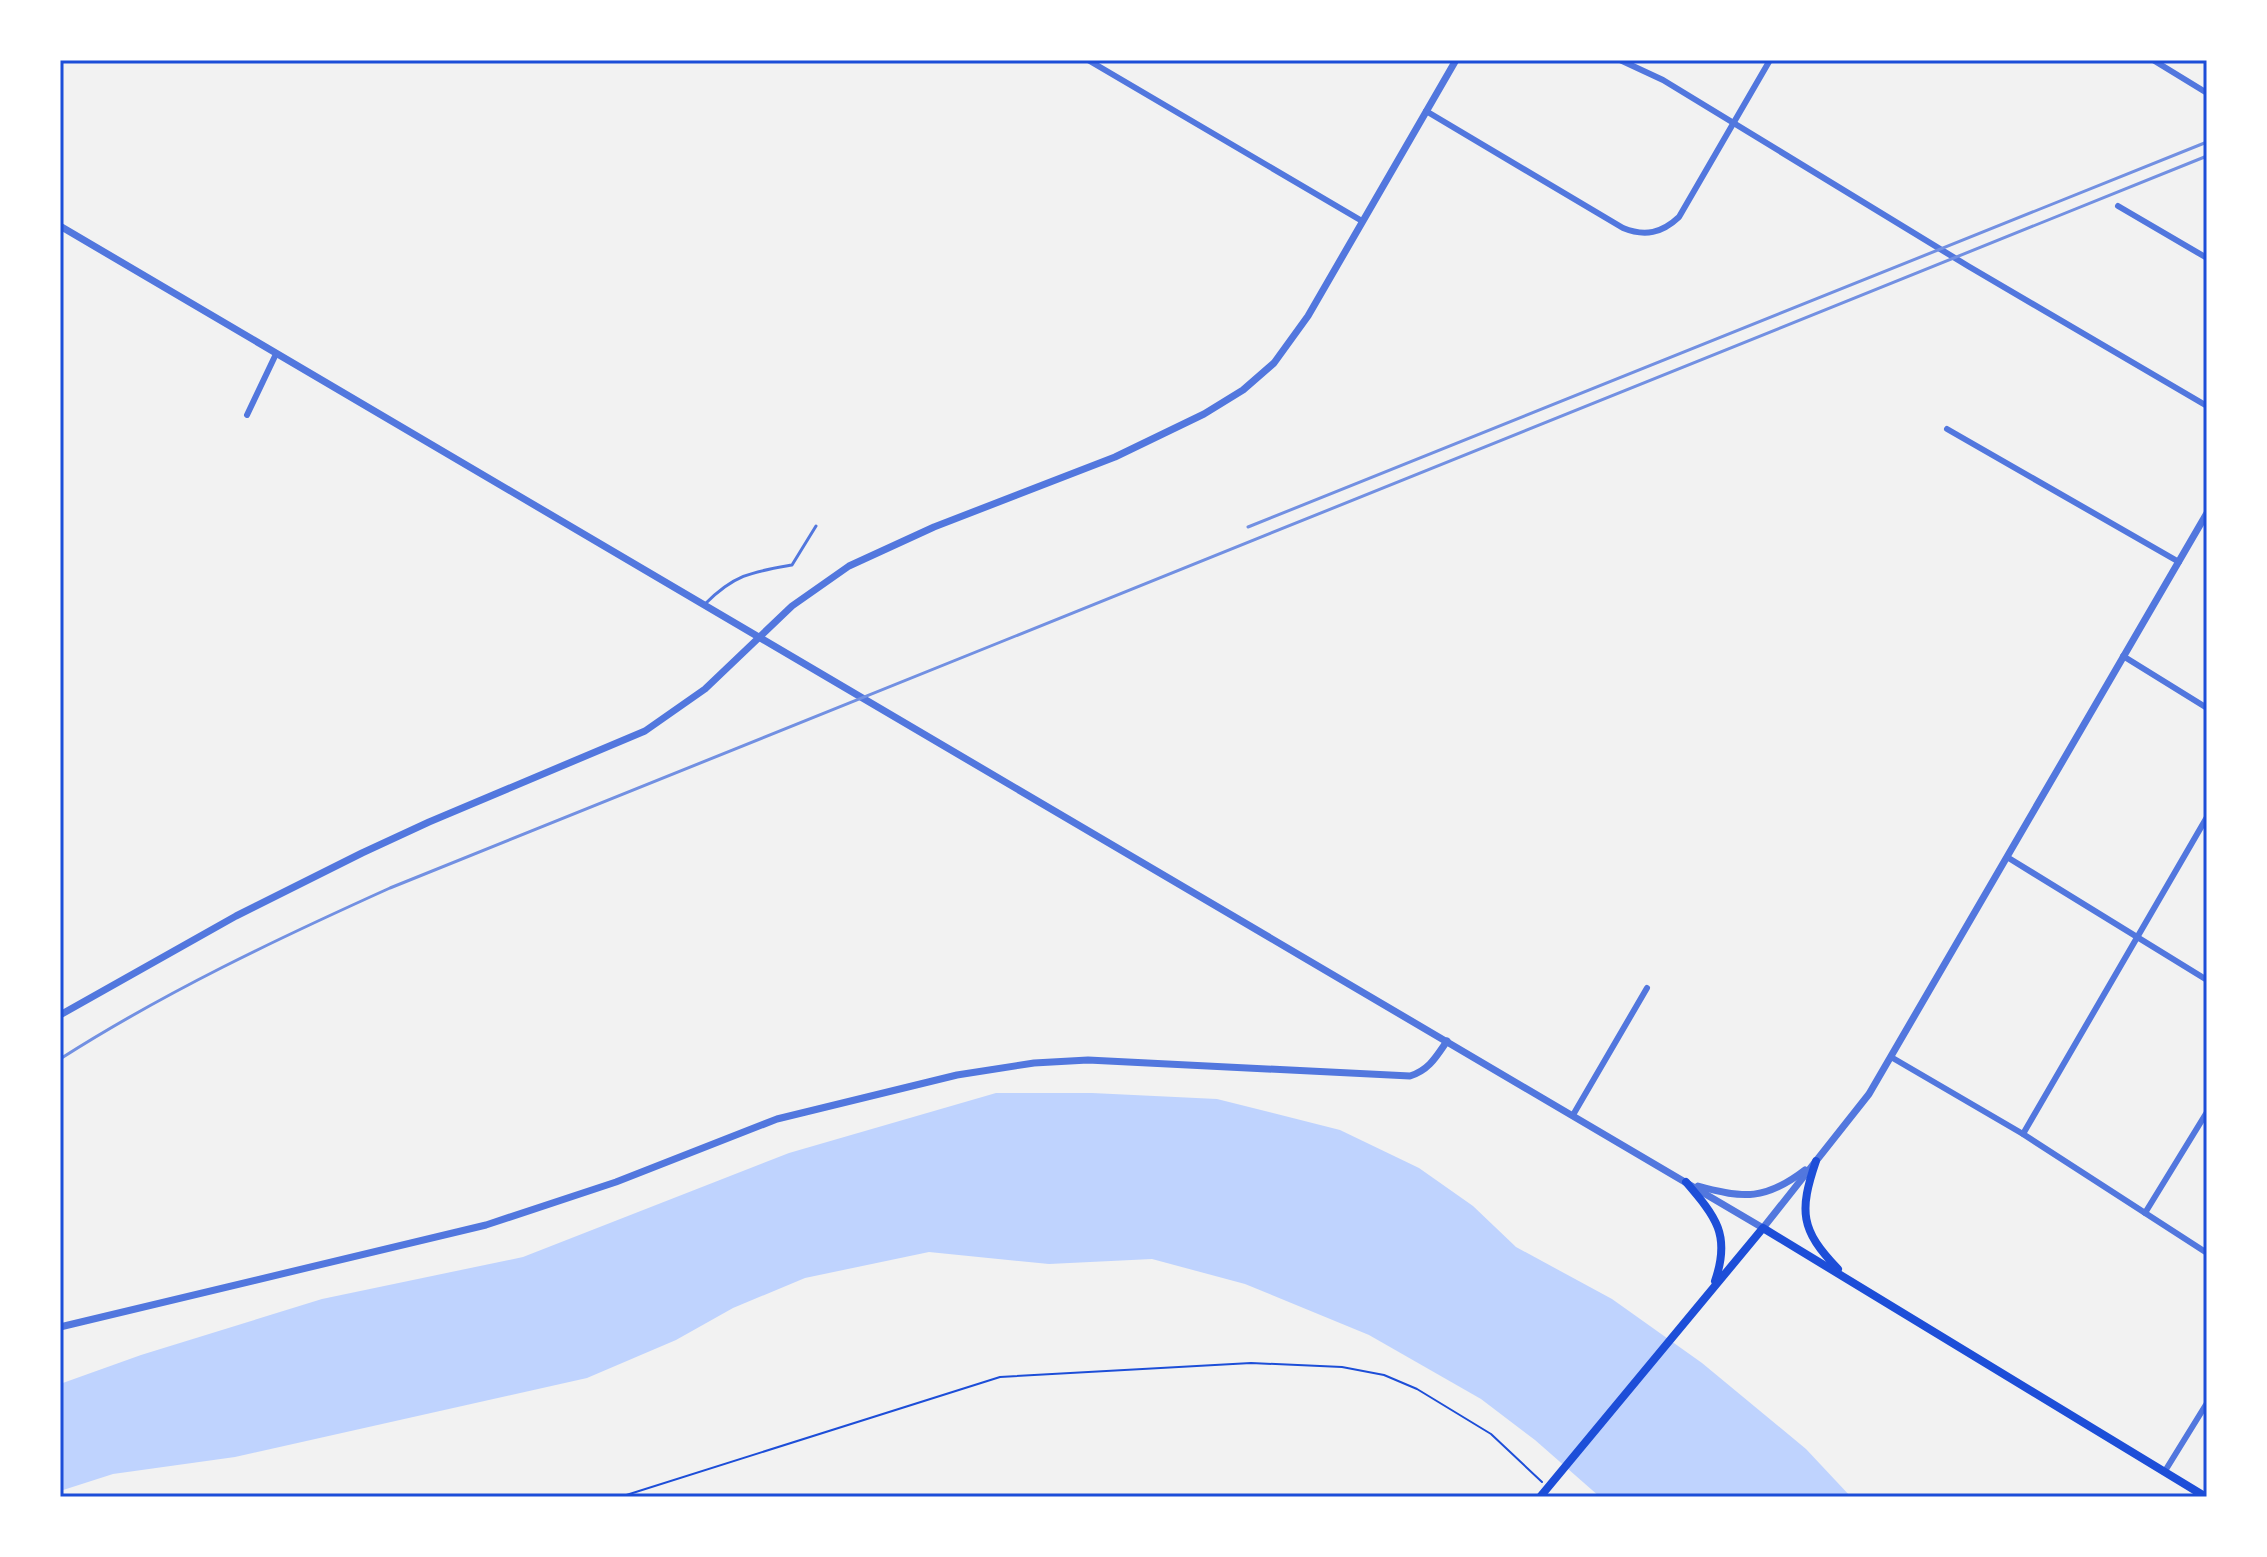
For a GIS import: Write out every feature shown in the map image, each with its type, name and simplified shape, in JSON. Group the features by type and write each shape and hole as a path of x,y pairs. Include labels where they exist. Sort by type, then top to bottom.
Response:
{"main road":[{"path":"1816,1161 1806,1189 1803,1213 1819,1247 1847,1278"},
{"path":"1686,1182 1704,1203 1722,1237 1723,1253 1712,1290"},
{"path":"1540,1497 1763,1228 2206,1497"}],"street":[{"path":"1088,60 1362,221"},
{"path":"60,1015 236,916 362,853 645,731 705,689 756,639 822,583 882,549 1115,457 1204,414 1243,390 1274,363 1297,332 1456,60"},
{"path":"1620,60 1663,80 2060,321 2207,406"},
{"path":"1426,111 1623,228 1640,234 1651,233 1671,225 1679,217 1770,60"},
{"path":"2153,60 2207,93"},
{"path":"2165,68 2170,60"},
{"path":"2118,206 2207,258"},
{"path":"60,226 756,639 1763,1228 1858,1109 1891,1057 2207,513"},
{"path":"247,415 276,354"},
{"path":"1947,429 2179,562"},
{"path":"2123,656 2207,708"},
{"path":"2023,1134 2207,817"},
{"path":"2007,857 2207,980"},
{"path":"1573,1115 1647,988"},
{"path":"60,1327 486,1225 616,1182 777,1119 957,1075 1034,1063 1088,1060 1410,1076 1433,1063 1447,1041"},
{"path":"1891,1057 2023,1134 2207,1253"},
{"path":"2145,1213 2207,1112"},
{"path":"1686,1182 1719,1192 1758,1196 1793,1179 1816,1161"},
{"path":"2165,1471 2207,1403"}],"lane":[{"path":"702,607 721,588 747,573 792,565 816,526"}],"path":[{"path":"620,1497 1000,1377 1251,1363 1342,1367 1384,1375 1417,1389 1491,1434 1549,1489"}],"water":[{"path":"996,1093 1092,1093 1217,1099 1340,1130 1419,1168 1473,1206 1516,1247 1612,1299 1702,1363 1806,1449 1851,1497 1600,1497 1535,1440 1481,1399 1369,1335 1245,1284 1152,1259 1049,1264 929,1252 805,1278 733,1308 676,1340 587,1378 235,1457 113,1474 60,1491 60,1384 141,1355 322,1299 523,1257 789,1153"}],"railway":[{"path":"1248,527 2207,142"},
{"path":"60,1059 140,1011 222,968 390,888 2207,156"}]}
